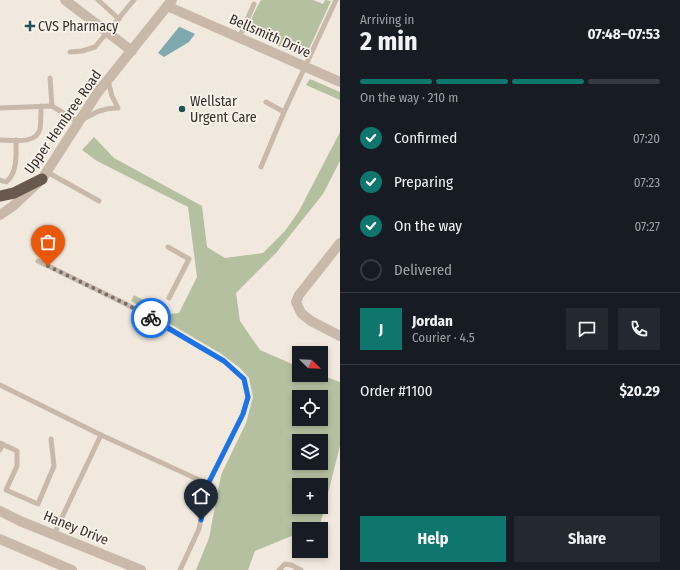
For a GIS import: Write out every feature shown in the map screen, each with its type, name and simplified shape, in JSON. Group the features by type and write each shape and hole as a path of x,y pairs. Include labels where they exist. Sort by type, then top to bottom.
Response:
{"highway":[{"path":"0,196 14,193 44,175"}],"street":[{"path":"65,0 132,51"},
{"name":"Bellsmith Drive","path":"170,3 239,38 340,82"},
{"name":"Upper Hembree Road","path":"0,215 13,206 44,175 98,92 170,3"},
{"path":"340,243 299,295 296,302 301,313 311,322 340,336"},
{"name":"Haney Drive","path":"0,511 20,521 142,570"},
{"path":"0,539 72,570"}],"lane":[{"path":"98,0 119,19"},
{"path":"70,52 82,51 95,47 134,0"},
{"path":"261,167 304,67 336,0"},
{"path":"239,38 254,4"},
{"path":"50,78 52,106"},
{"path":"0,108 52,106 78,122 102,110 118,108 112,96 108,80"},
{"path":"266,102 284,112"},
{"path":"0,140 29,140 35,137 40,128 41,106"},
{"path":"0,180 6,182 14,173 16,161 16,140"},
{"path":"44,175 99,201"},
{"path":"168,248 189,259 169,298"},
{"path":"38,261 131,307 224,361 244,379 248,397 243,414 208,484 199,529 180,570"},
{"path":"0,385 101,435 208,484"},
{"path":"54,534 101,435"},
{"path":"0,450 2,444 17,451 17,466 6,490 38,504 54,466 51,440"},
{"path":"279,570 285,564 300,570"}],"green space":[{"path":"261,0 313,0 323,4 325,0 331,1 308,51 300,56 251,33 251,21"},
{"path":"310,79 340,92 340,100 306,85"},
{"path":"340,132 340,161 323,194 276,253 236,293 240,321 260,350 292,364 292,382 328,382 328,378 340,382 340,446 328,493 328,478 292,478 292,514 323,514 321,522 292,522 292,536 255,551 248,570 196,570 209,538 221,475 246,423 253,397 249,378 240,368 220,353 131,301 134,295 170,314 179,313 197,277 188,207 97,161 82,150 94,137 114,158 202,206 207,247 225,258 263,253 285,231 299,211"}],"water":[{"path":"179,27 195,34 189,42 164,57 158,53"}],"way so far":[{"path":"48,266 126,304 151,318"}],"place":[{"name":"CVS Pharmacy","path":"30,26"},
{"name":"Wellstar Urgent Care","path":"182,109"}],"route":[{"path":"151,318 224,361 244,379 248,397 243,414 208,484 201,520"}]}
